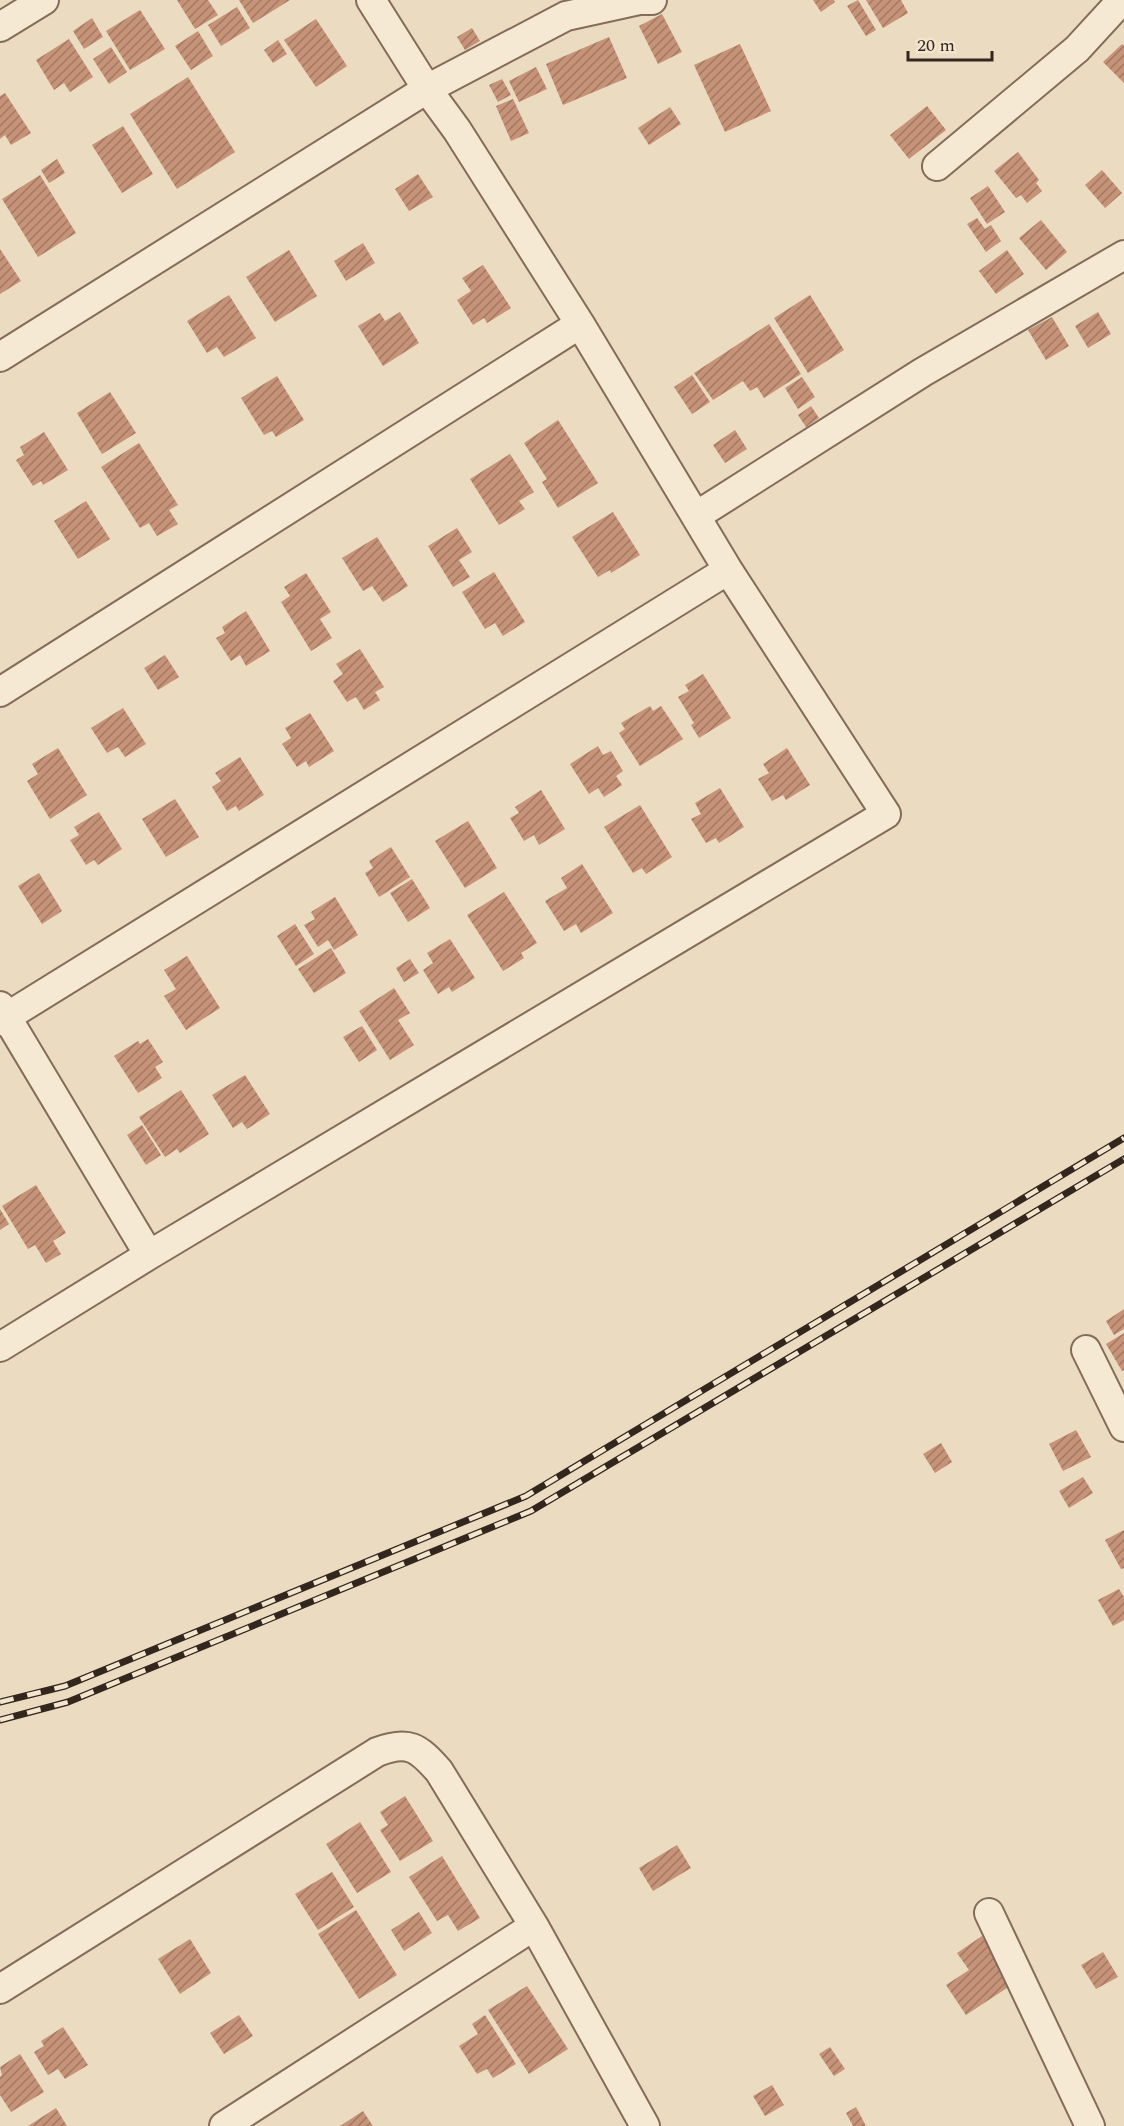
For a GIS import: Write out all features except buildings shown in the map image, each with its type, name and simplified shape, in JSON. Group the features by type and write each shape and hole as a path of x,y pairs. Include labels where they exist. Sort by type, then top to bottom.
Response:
{"street":[{"path":"0,27 44,0"},
{"path":"0,1347 886,814 728,570 580,324 457,130 427,89 370,0"},
{"path":"0,357 427,89 566,16 639,0 652,0"},
{"path":"937,166 1077,49 1122,0"},
{"path":"696,516 924,372 1124,255"},
{"path":"0,692 580,324"},
{"path":"149,1256 2,1014 728,570"},
{"path":"1086,1350 1124,1427"},
{"path":"0,1989 376,1752 393,1746 412,1746 426,1756 440,1771 534,1926 645,2126"},
{"path":"989,1914 1090,2126"},
{"path":"224,2126 534,1926"}],"railway":[{"path":"0,1702 65,1686 526,1496 1124,1138"},
{"path":"0,1720 68,1702 531,1511 1124,1159"}]}
